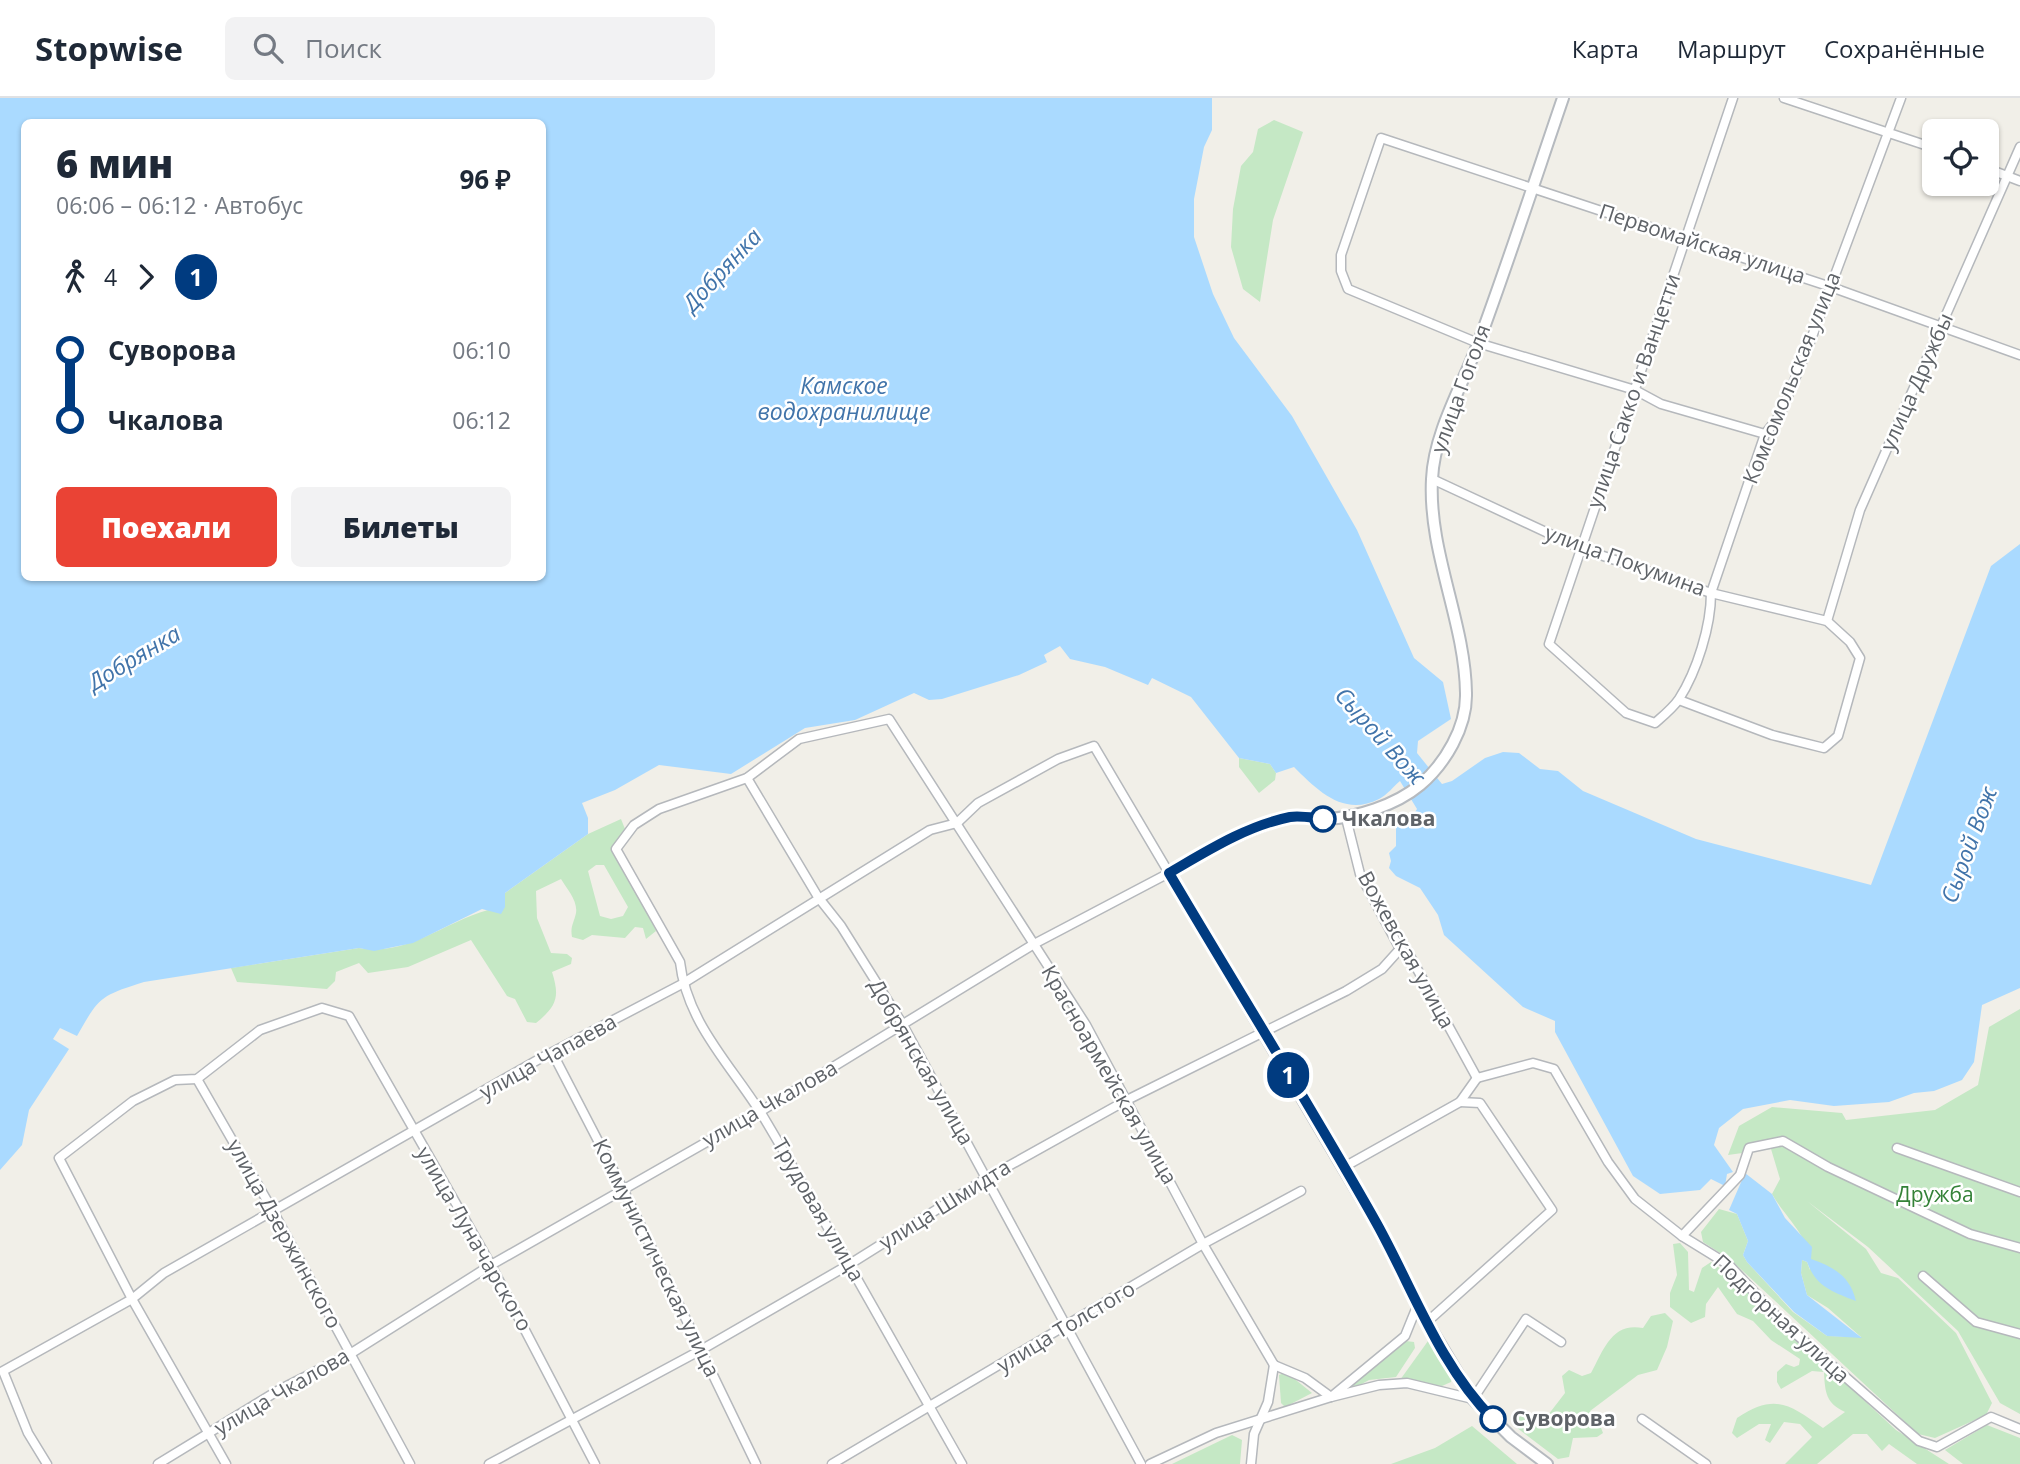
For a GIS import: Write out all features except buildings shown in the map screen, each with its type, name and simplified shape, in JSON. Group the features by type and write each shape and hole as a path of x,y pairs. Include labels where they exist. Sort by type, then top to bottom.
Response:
{"main road":[{"name":"улица Гоголя","path":"1401,798 1419,786 1438,766 1458,732 1466,695 1462,658 1434,523 1432,479 1435,453 1478,343 1563,98"},
{"name":"улица Чкалова","path":"1169,873 1224,841 1292,816 1346,818 1401,798"},
{"path":"1169,873 1343,1167 1427,1322 1473,1399 1511,1437 1547,1464"}],"street":[{"name":"улица Сакко и Ванцетти","path":"1679,700 1655,723 1626,713 1549,644 1733,98"},
{"path":"1784,98 1922,144"},
{"name":"Комсомольская улица","path":"1679,700 1694,666 1711,609 1711,593 1766,433 1780,415 1901,98"},
{"name":"Первомайская улица","path":"1478,343 1348,289 1341,271 1341,255 1381,138 1831,287 2020,355"},
{"name":"улица Дружбы","path":"1827,621 1860,510 2020,147"},
{"path":"1999,173 2020,181"},
{"path":"1478,343 1635,390 1661,404 1766,433"},
{"name":"улица Покумина","path":"1432,479 1580,548 1711,593 1827,621"},
{"path":"1679,700 1772,735 1824,748 1838,736 1860,658 1850,642 1827,621"},
{"name":"Красноармейская улица","path":"747,778 799,739 888,719 1086,1025 1203,1244 1274,1365"},
{"name":"улица Чапаева","path":"47,1464 27,1433 2,1371 132,1299 164,1273 682,984 818,897 930,830 957,823 978,803 1058,759 1094,746 1169,873"},
{"name":"Трудовая улица","path":"747,778 659,809 634,825 616,849 680,962 682,984 711,1044 761,1111 962,1464"},
{"name":"Добрянская улица","path":"747,778 818,897 841,926 903,1025 1141,1464"},
{"name":"Вожевская улица","path":"1346,818 1360,874 1400,949 1410,956 1477,1078"},
{"name":"улица Чкалова","path":"158,1464 279,1390 350,1354 491,1265 761,1111 1034,944 1169,873"},
{"name":"улица Шмидта","path":"489,1464 701,1350 850,1264 987,1178 1127,1100 1346,991 1382,969 1400,949"},
{"name":"улица Луначарского","path":"197,1079 260,1030 290,1017 322,1008 349,1016 491,1265 595,1464"},
{"name":"Коммунистическая улица","path":"553,1054 623,1189 756,1464"},
{"name":"Подгорная улица","path":"1477,1078 1533,1063 1554,1069 1608,1162 1635,1199 1682,1236 1729,1265 1781,1321 1919,1441 1937,1447 1992,1417 2020,1429"},
{"path":"1343,1167 1461,1102 1477,1078"},
{"path":"197,1079 175,1080 133,1101 59,1158 132,1299 226,1464"},
{"name":"улица Дзержинского","path":"197,1079 273,1211 410,1464"},
{"path":"1427,1322 1552,1210 1479,1103 1461,1102"},
{"path":"1682,1236 1740,1175 1749,1148 1783,1142 1828,1167 1970,1234 2020,1248"},
{"path":"1897,1148 2020,1192"},
{"name":"улица Толстого","path":"832,1464 1203,1244 1301,1191"},
{"path":"1923,1276 1976,1322 2020,1334"},
{"path":"1331,1396 1405,1336 1418,1304"},
{"path":"1150,1464 1201,1438 1331,1396 1378,1385 1407,1383 1473,1399 1526,1319 1561,1342"},
{"path":"1251,1464 1258,1421 1271,1392 1274,1365 1305,1378 1331,1396"},
{"path":"1642,1419 1706,1464"}],"green space":[{"path":"1274,120 1303,132 1273,220 1260,302 1243,289 1231,247 1233,209 1241,166 1253,152 1258,129"},
{"path":"1239,758 1270,764 1276,773 1275,780 1259,793 1239,767"},
{"path":"621,819 625,829 611,850 644,904 656,931 646,939 643,928 635,927 625,938 592,935 583,940 572,937 575,904 561,879 536,891 537,918 551,953 567,954 572,958 571,964 552,972 556,988 555,1000 536,1023 527,1022 515,999 507,996 471,940 408,967 368,973 359,963 336,972 335,981 327,989 237,982 231,968 359,948 397,947 415,941 468,917 505,907 505,893 588,834","holes":["596,865 604,865 628,907 623,916 611,919 600,916 588,871"]},
{"name":"Дружба","path":"2020,1009 2020,1414 2000,1403 1958,1331 1868,1247 1807,1201 1866,1249 1881,1273 1898,1278 1956,1333 1992,1403 1986,1415 1935,1438 1918,1434 1731,1260 1703,1242 1701,1232 1719,1209 1737,1214 1748,1241 1743,1255 1747,1262 1793,1312 1827,1336 1861,1337 1828,1308 1807,1295 1801,1273 1802,1260 1807,1262 1810,1270 1808,1249 1772,1194 1780,1179 1771,1149 1728,1155 1739,1126 1772,1107 1842,1113 1846,1120 1935,1110 1978,1085 1989,1027"},
{"path":"1680,1243 1688,1252 1689,1290 1694,1292 1702,1268 1711,1262 1728,1274 1896,1430 1949,1464 1917,1464 1889,1444 1882,1451 1867,1434 1853,1434 1817,1464 1785,1464 1812,1437 1800,1424 1784,1422 1770,1443 1765,1440 1771,1424 1759,1424 1737,1438 1732,1433 1737,1418 1762,1406 1772,1404 1791,1408 1823,1428 1845,1412 1830,1401 1824,1372 1812,1371 1781,1389 1777,1382 1777,1372 1786,1364 1794,1367 1799,1365 1800,1359 1771,1340 1753,1321 1737,1314 1718,1287 1706,1304 1705,1317 1691,1323 1670,1307 1670,1293 1677,1275 1673,1244"},
{"path":"1665,1313 1673,1321 1667,1347 1657,1370 1638,1375 1590,1411 1598,1420 1603,1433 1597,1437 1573,1438 1569,1457 1558,1459 1512,1424 1521,1414 1538,1428 1565,1393 1562,1376 1569,1370 1582,1376 1591,1373 1616,1333 1632,1327 1643,1328 1651,1316"},
{"path":"1406,1341 1414,1342 1415,1348 1396,1377 1369,1380 1349,1391 1348,1387"},
{"path":"1428,1341 1434,1343 1452,1376 1451,1382 1442,1386 1400,1380"},
{"path":"1286,1372 1312,1393 1285,1407 1281,1403 1279,1375"},
{"path":"1987,1425 2020,1438 2020,1464 1963,1464 1945,1450"},
{"path":"1472,1426 1517,1464 1391,1464 1435,1448"},
{"path":"1232,1435 1242,1440 1240,1464 1172,1464"}],"water":[{"name":"Камское водохранилище","path":"0,98 1212,98 1212,130 1204,147 1194,199 1194,237 1213,294 1234,338 1292,416 1357,530 1414,658 1443,682 1451,719 1418,741 1417,753 1442,784 1452,781 1485,758 1503,752 1519,753 1540,769 1558,771 1583,791 1696,839 1871,885 1991,566 2020,544 2020,988 1982,1005 1974,1062 1962,1080 1934,1091 1914,1093 1889,1102 1834,1106 1790,1100 1743,1109 1719,1128 1714,1145 1733,1172 1727,1174 1725,1186 1711,1179 1700,1190 1660,1194 1633,1176 1555,1032 1555,1021 1523,1007 1444,935 1438,915 1420,888 1396,876 1389,868 1389,853 1396,846 1396,827 1417,809 1400,781 1388,793 1366,804 1354,805 1332,799 1312,785 1294,767 1276,773 1270,764 1239,758 1191,697 1152,678 1148,685 1105,667 1070,659 1060,646 1044,655 1047,662 1019,675 942,699 929,700 914,693 855,720 805,728 731,774 659,765 615,790 582,803 588,818 588,834 505,893 505,907 501,914 482,909 413,943 374,951 359,948 144,982 109,995 96,1005 77,1036 60,1028 53,1039 69,1049 29,1110 22,1145 0,1170"},
{"path":"1745,1173 1772,1194 1785,1218 1812,1247 1811,1259 1834,1269 1850,1285 1856,1301 1826,1288 1815,1277 1807,1262 1802,1260 1801,1273 1807,1295 1862,1338 1827,1336 1794,1312 1747,1262 1743,1255 1748,1241 1737,1214 1729,1210"}],"bus line":[{"name":"1","path":"1323,819 1292,816 1265,825 1224,841 1169,873 1377,1225 1427,1322 1473,1399 1493,1419"}],"place":[{"name":"Чкалова","path":"1323,819"},
{"name":"Суворова","path":"1493,1419"}],"water label":[{"name":"Добрянка","path":"722,270"},
{"name":"Добрянка","path":"134,658"},
{"name":"Сырой Вож","path":"1380,736"},
{"name":"Сырой Вож","path":"1969,845"}]}
